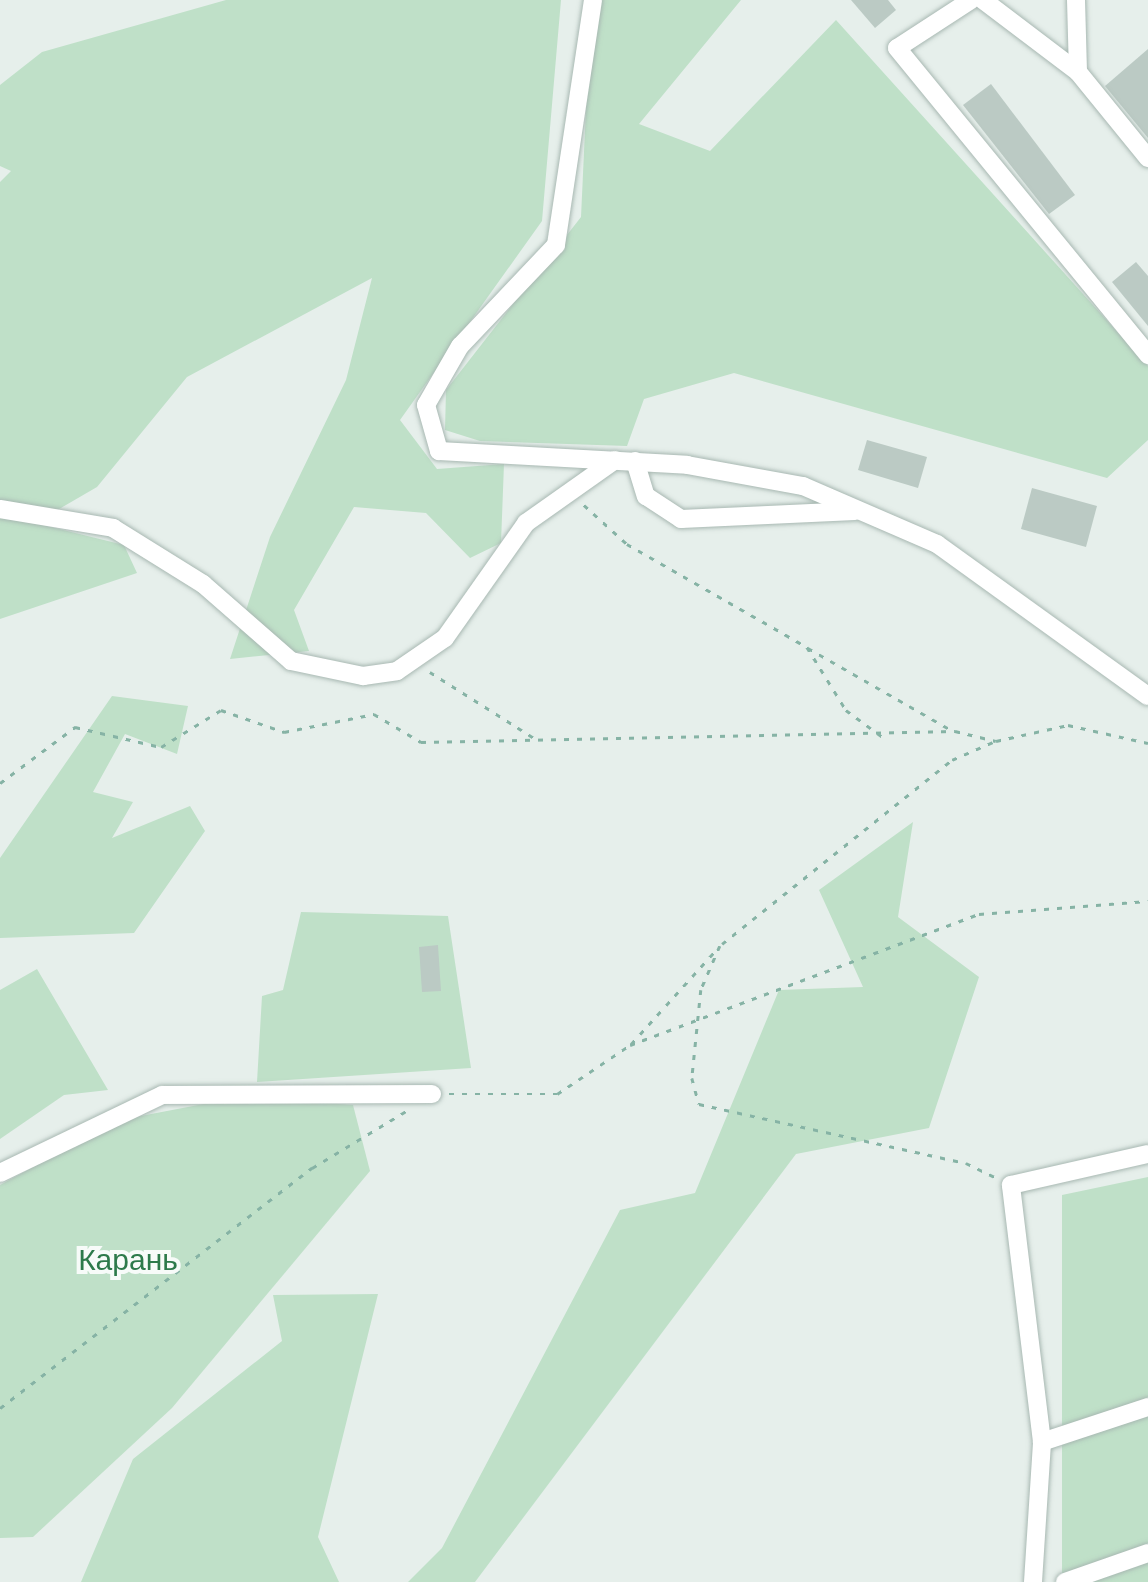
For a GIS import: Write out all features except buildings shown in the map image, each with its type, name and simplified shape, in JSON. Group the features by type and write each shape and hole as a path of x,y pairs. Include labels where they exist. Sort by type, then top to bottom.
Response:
{"street":[{"path":"593,0 556,245 460,346 426,405 439,450 635,461 803,486 937,544 1148,696"},
{"path":"971,0 897,48 1148,355"},
{"path":"982,0 1078,72 1148,158"},
{"path":"1076,0 1078,72"},
{"path":"0,509 113,528 203,584 291,661 363,676 417,662 445,638 526,523 616,460"},
{"path":"635,461 646,496 681,518 865,510"},
{"path":"0,1173 162,1095 432,1094"},
{"path":"1033,1582 1042,1442 1011,1186 1148,1154"},
{"path":"1042,1442 1148,1407"},
{"path":"1065,1582 1148,1553"}],"path":[{"path":"566,492 627,544 955,731 996,740"},
{"path":"807,647 846,710 884,738"},
{"path":"417,662 539,741"},
{"path":"0,783 74,727 160,747 221,710 284,732 374,714 421,742 884,738 955,731"},
{"path":"0,1408 312,1168 432,1094 558,1094 630,1045 720,946 952,760 996,740 1068,725 1148,743"},
{"path":"630,1045 979,914 1148,901"},
{"path":"720,946 701,990 692,1078 699,1104 966,1162 1011,1186"}],"green space":[{"path":"226,0 561,0 542,221 400,420 437,469 504,464 501,543 470,558 426,513 354,507 294,610 309,651 230,659 270,537 346,380 372,278 187,377 97,487 35,523 124,545 137,573 0,619 0,182 11,171 0,166 0,85 42,52"},
{"path":"591,0 741,0 639,124 710,151 836,20 1148,366 1148,440 1107,478 734,373 644,399 627,446 480,441 445,430 446,390 581,217"},
{"path":"112,696 188,706 177,754 125,734 93,792 133,802 112,838 190,806 205,831 134,933 0,938 0,858"},
{"path":"913,822 898,917 979,977 929,1128 796,1154 475,1582 408,1582 442,1548 620,1210 695,1193 779,990 863,987 819,890"},
{"path":"301,912 448,916 471,1068 257,1082 262,996 283,990"},
{"path":"37,969 108,1090 64,1095 0,1139 0,990"},
{"name":"Карань","path":"240,1097 353,1105 370,1171 172,1408 33,1537 0,1538 0,1185 120,1120"},
{"path":"1148,1177 1148,1582 1062,1582 1062,1195"},
{"path":"378,1294 318,1537 339,1582 81,1582 133,1459 282,1341 273,1295"}]}
